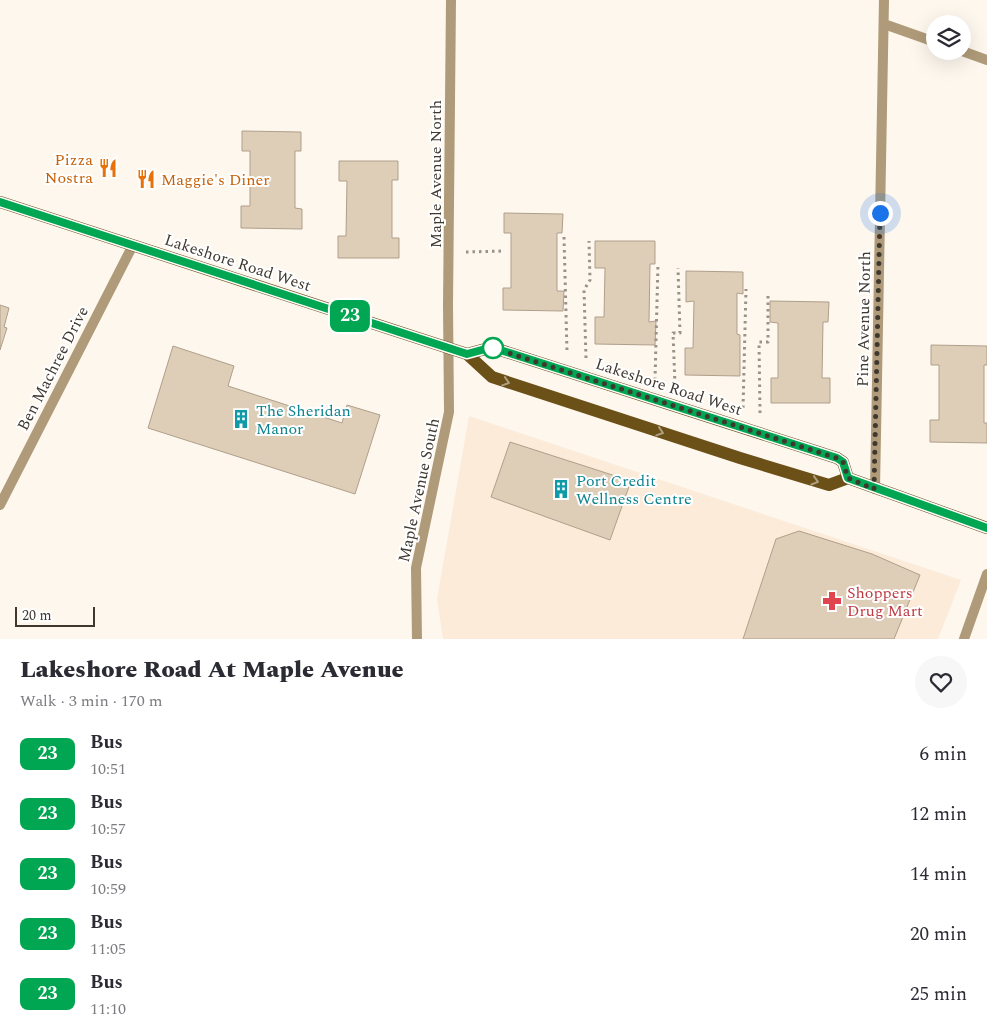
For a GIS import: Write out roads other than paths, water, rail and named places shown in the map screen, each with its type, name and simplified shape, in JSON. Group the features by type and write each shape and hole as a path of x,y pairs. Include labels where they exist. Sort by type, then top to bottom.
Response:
{"main road":[{"name":"Lakeshore Road West","path":"0,202 467,354 492,377 675,437 829,485 848,478 843,462 837,458 760,432 497,349 489,348 467,354"},
{"path":"848,478 874,489 987,528"}],"street":[{"name":"Maple Avenue North","path":"449,348 451,0"},
{"name":"Pine Avenue North","path":"874,489 884,0"},
{"path":"884,24 926,39"},
{"path":"971,54 987,60"},
{"name":"Ben Machree Drive","path":"0,505 133,245"},
{"name":"Maple Avenue South","path":"417,639 416,568 450,412 449,348"},
{"path":"964,639 987,574"}],"place":[{"name":"Pizza Nostra","path":"108,168"},
{"name":"Maggie's Diner","path":"146,179"},
{"name":"The Sheridan Manor","path":"241,419"},
{"name":"Port Credit Wellness Centre","path":"561,489"},
{"name":"Shoppers Drug Mart","path":"832,601"}]}
